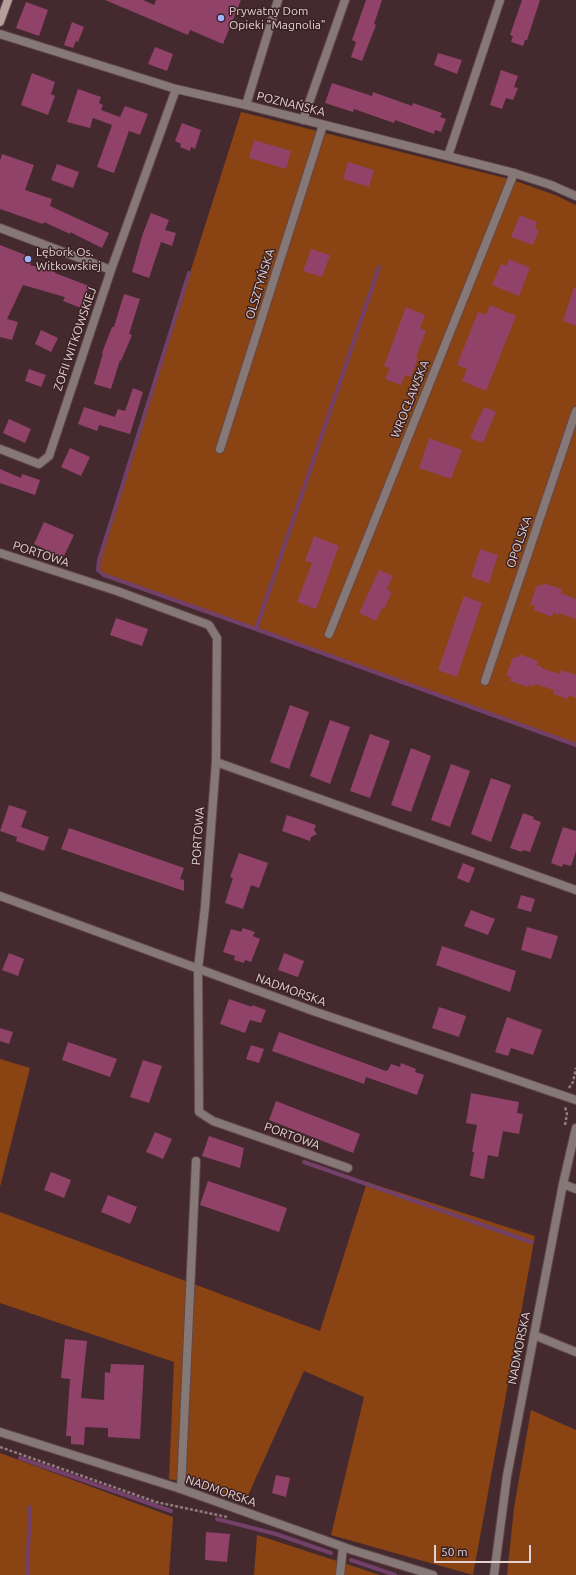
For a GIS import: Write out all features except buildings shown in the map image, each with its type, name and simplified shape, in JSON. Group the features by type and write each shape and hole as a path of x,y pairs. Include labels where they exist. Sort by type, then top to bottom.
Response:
{"main road":[{"path":"0,22 8,0"}],"street":[{"path":"246,105 278,0"},
{"path":"304,120 345,0"},
{"path":"448,156 500,0"},
{"name":"POZNAŃSKA","path":"0,34 176,89 246,105 514,173 576,196"},
{"name":"ZOFII WITKOWSKIEJ","path":"0,449 39,464 49,456 111,270 176,89"},
{"name":"OLSZTYŃSKA","path":"220,449 322,125"},
{"name":"WROCŁAWSKA","path":"329,634 514,173"},
{"path":"0,228 111,270"},
{"name":"OPOLSKA","path":"485,680 576,411"},
{"name":"PORTOWA","path":"0,553 117,591 209,625 217,638 216,762 205,907 198,969 199,1112 213,1121 348,1168"},
{"path":"216,762 576,890"},
{"name":"NADMORSKA","path":"0,896 316,1012 576,1100"},
{"name":"NADMORSKA","path":"494,1575 507,1476 563,1184 576,1128"},
{"path":"181,1489 196,1161"},
{"path":"563,1184 576,1189"},
{"path":"534,1335 576,1352"},
{"name":"NADMORSKA","path":"0,1432 181,1489 343,1547 433,1575"},
{"path":"340,1575 343,1547"}],"path":[{"path":"0,1447 156,1502 231,1518"}],"shaded area":[{"path":"241,112 513,180 555,195 576,205 576,745 104,575 98,570 99,560"},
{"path":"0,1059 30,1068 0,1187"},
{"path":"367,1182 535,1236 473,1575 331,1535 364,1397 304,1371 245,1502 193,1484 169,1479 174,1362 0,1303 0,1212 320,1331"},
{"path":"531,1410 576,1430 576,1575 507,1575 514,1508"},
{"path":"0,1453 173,1517 169,1575 0,1575"},
{"path":"257,1535 380,1575 254,1575"}],"waterway":[{"path":"256,629 379,267"},
{"path":"189,273 99,560 98,570 104,575 576,745"},
{"path":"304,1162 531,1242"},
{"path":"20,1458 171,1511"},
{"path":"27,1575 30,1507"},
{"path":"217,1519 276,1534 331,1553"},
{"path":"351,1560 395,1575"}],"place":[{"name":"Prywatny Dom Opieki \"Magnolia\"","path":"221,18"},
{"name":"Lębork Os. Witkowskiej","path":"28,259"}]}
